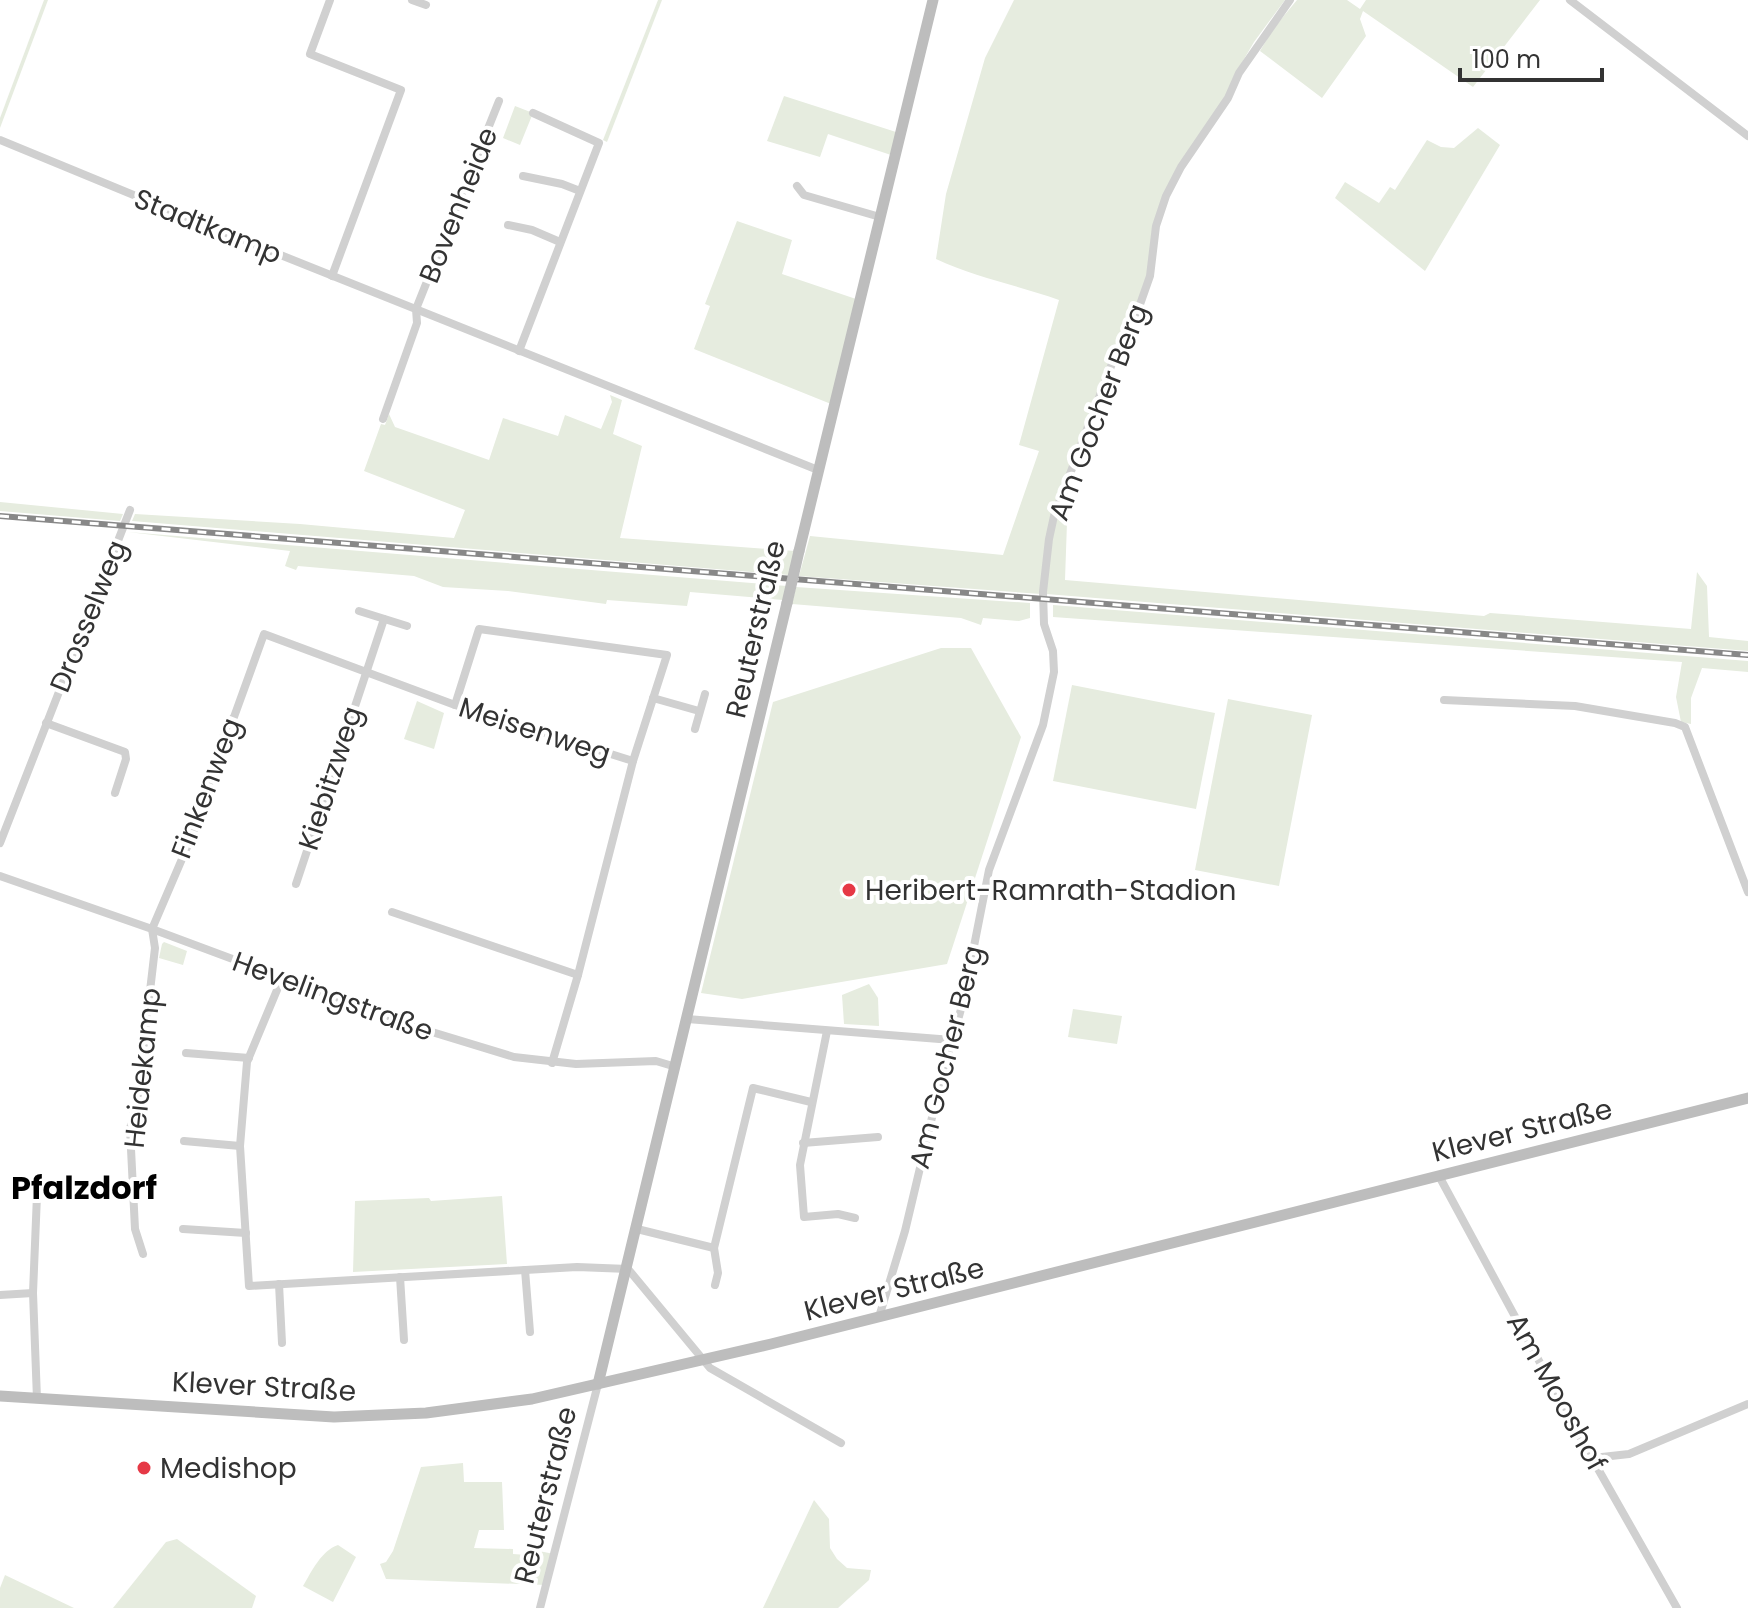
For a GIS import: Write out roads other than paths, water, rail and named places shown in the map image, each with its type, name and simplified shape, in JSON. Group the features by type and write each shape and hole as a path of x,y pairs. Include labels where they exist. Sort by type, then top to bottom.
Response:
{"street":[{"path":"330,0 310,54 401,90 332,276"},
{"path":"412,0 426,5"},
{"name":"Reuterstraße","path":"540,1608 628,1269 933,0"},
{"name":"Am Gocher Berg","path":"879,1317 905,1231 963,1002 989,870 1043,725 1054,672 1053,651 1044,624 1043,592 1054,516 1113,361 1137,313 1150,276 1156,226 1166,196 1181,167 1228,98 1239,73 1290,0"},
{"path":"1570,0 1748,136"},
{"name":"Bovenheide","path":"416,309 499,101"},
{"path":"519,351 599,143 533,113"},
{"name":"Stadtkamp","path":"0,140 818,470"},
{"path":"523,176 580,191"},
{"path":"797,186 804,195 880,217"},
{"path":"508,225 532,230 560,242"},
{"path":"383,419 417,323 416,309"},
{"name":"Drosselweg","path":"0,843 130,510"},
{"path":"359,611 407,626"},
{"path":"365,672 384,619"},
{"path":"455,705 479,629 667,655 633,761"},
{"name":"Meisenweg","path":"259,647 264,634 455,705 633,761 552,1063"},
{"name":"Finkenweg","path":"152,929 197,824 227,725 234,717 259,647"},
{"name":"Kiebitzweg","path":"296,884 365,672"},
{"path":"695,729 705,694"},
{"path":"653,698 699,711"},
{"path":"1444,700 1575,706 1685,727 1748,892"},
{"name":"Drosselweg","path":"46,723 125,752 126,759 115,793"},
{"name":"Hevelingstraße","path":"0,876 446,1036 514,1057 552,1063 656,1061 676,1067"},
{"path":"392,912 578,975"},
{"name":"Heidekamp","path":"143,1254 135,1229 130,1129 138,1094 155,948 152,929"},
{"path":"282,978 249,1058 240,1146 249,1286 577,1267 628,1269 703,1361 720,1376 841,1443"},
{"path":"687,1019 952,1040"},
{"path":"827,1031 800,1165 804,1217 838,1214 855,1218"},
{"path":"186,1053 249,1058"},
{"path":"715,1285 718,1273 714,1248 753,1088 811,1102"},
{"name":"Klever Straße","path":"0,1396 334,1417 426,1413 597,1389 1748,1098"},
{"path":"803,1143 878,1137"},
{"path":"184,1141 240,1146"},
{"name":"Am Mooshof","path":"1439,1176 1677,1608"},
{"path":"37,1399 33,1293 37,1195 41,1178"},
{"path":"183,1229 246,1233"},
{"path":"637,1229 714,1248"},
{"path":"525,1270 530,1332"},
{"path":"400,1277 404,1340"},
{"path":"279,1284 282,1343"},
{"path":"0,1295 33,1293"},
{"path":"1593,1458 1629,1454 1748,1404"}],"railway":[{"path":"0,516 1748,655"}],"place":[{"name":"Heribert-Ramrath-Stadion","path":"849,890"},
{"name":"Medishop","path":"144,1468"}],"district":[{"name":"Pfalzdorf","path":"84,1188"}]}
